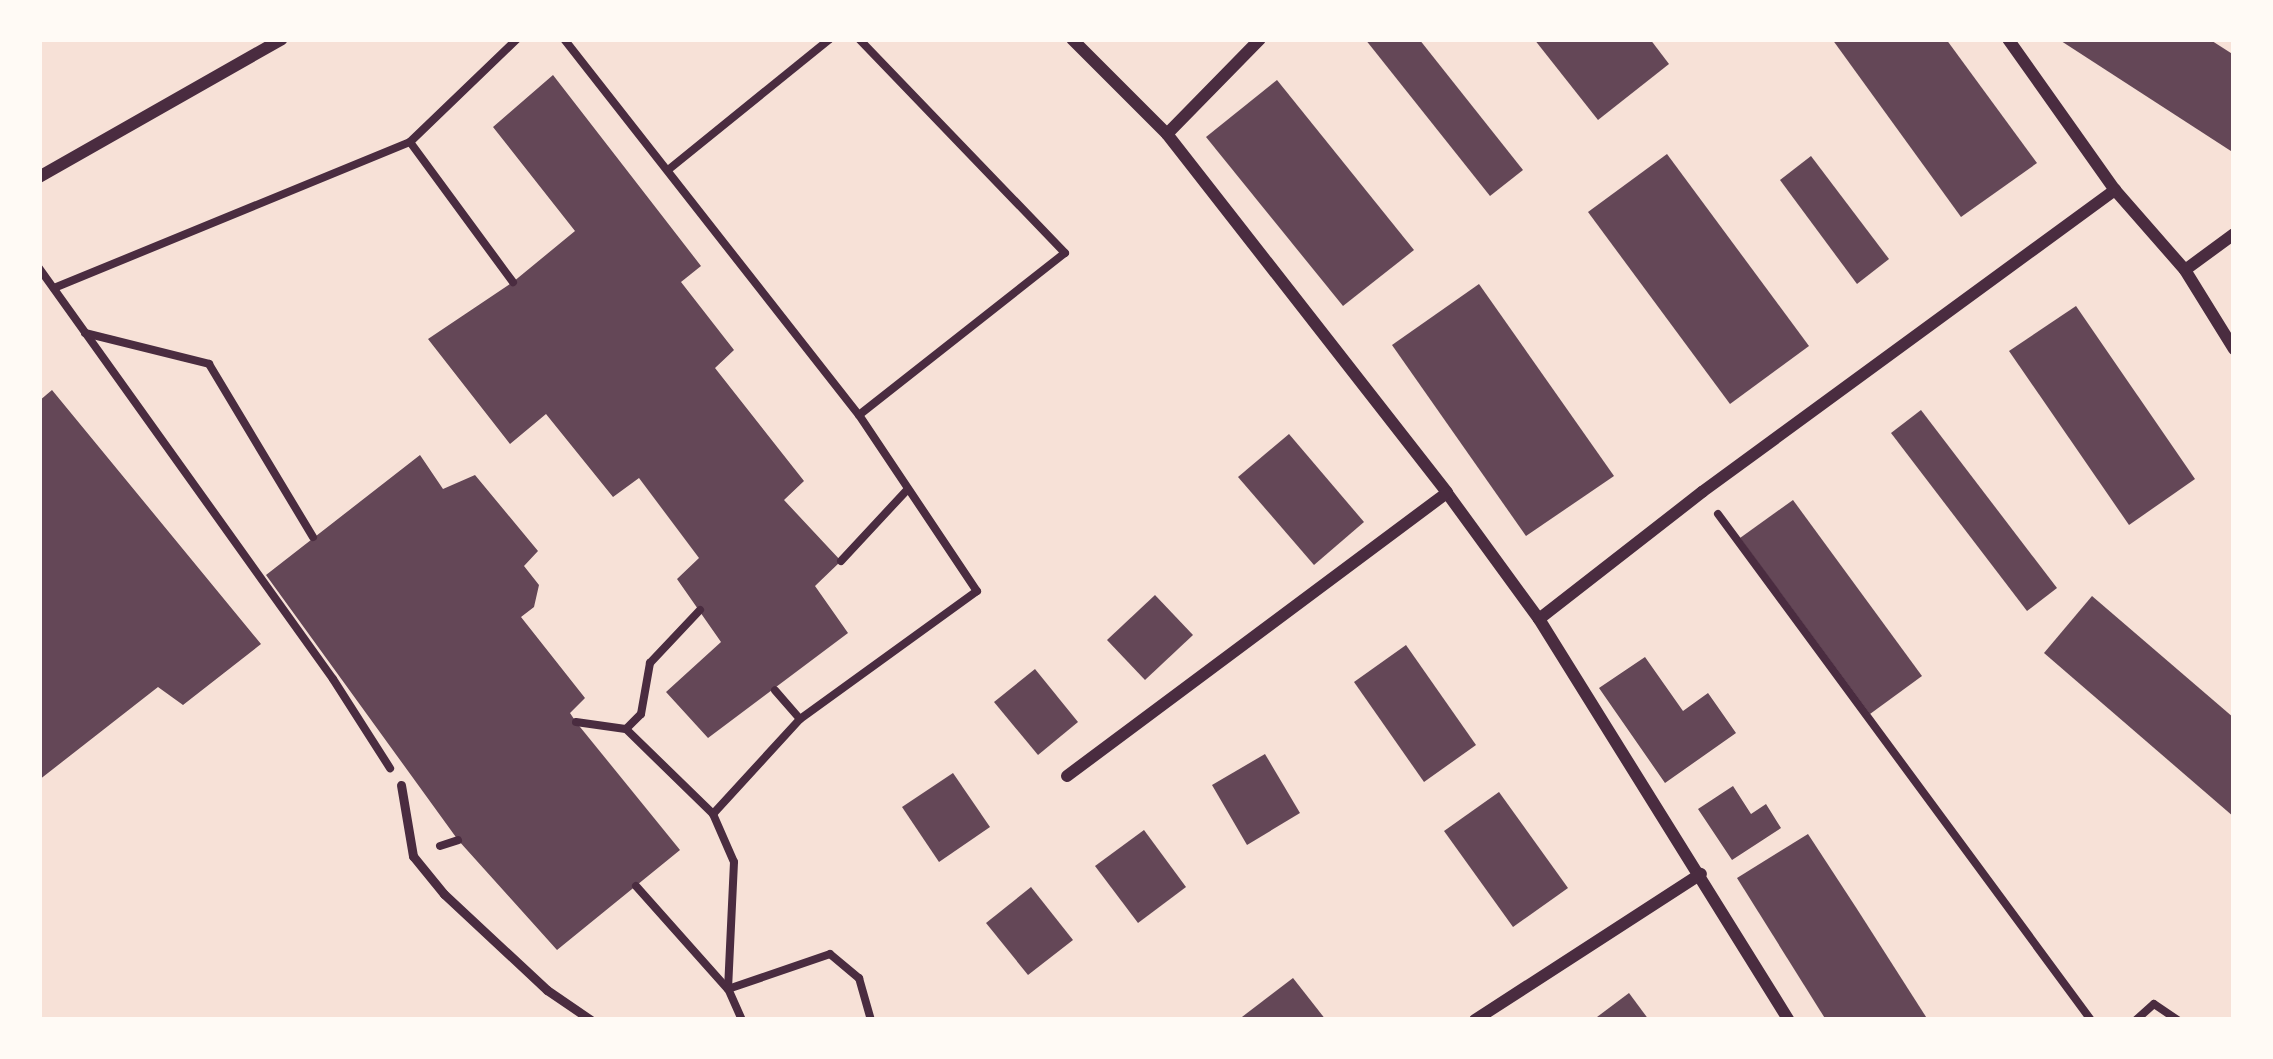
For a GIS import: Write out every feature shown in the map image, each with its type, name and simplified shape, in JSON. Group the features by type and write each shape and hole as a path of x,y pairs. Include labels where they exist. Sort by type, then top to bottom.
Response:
{"street":[{"path":"39,177 282,39"},
{"path":"1072,39 1167,134 1448,493 1539,619 1789,1020"},
{"path":"1167,134 1260,39"},
{"path":"2008,39 2115,190 2185,270 2234,349"},
{"path":"1539,619 1702,492 2115,190"},
{"path":"2185,270 2234,234"},
{"path":"1067,776 1448,493"},
{"path":"1475,1020 1701,874"}],"lane":[{"path":"401,785 413,856 547,990 591,1020"}],"path":[{"path":"54,288 410,142 517,39"},
{"path":"564,39 859,415 977,591 800,719 713,814"},
{"path":"668,170 830,39"},
{"path":"859,39 1065,253 859,415"},
{"path":"410,142 513,282"},
{"path":"39,268 348,694 401,785"},
{"path":"83,333 208,364 313,537"},
{"path":"841,561 908,489"},
{"path":"1702,492 2091,1020"},
{"path":"626,729 641,714 650,663 700,610"},
{"path":"775,690 800,719"},
{"path":"576,722 626,729 713,814 734,862 728,989"},
{"path":"432,833 442,849 458,840"},
{"path":"636,886 728,989 742,1020"},
{"path":"728,989 830,954 859,978 871,1020"},
{"path":"2137,1020 2154,1004 2178,1020"}],"building":[{"path":"1365,39 1419,39 1523,170 1490,196"},
{"path":"1534,39 1650,39 1669,64 1598,120"},
{"path":"1832,39 1946,39 2037,163 1961,217"},
{"path":"2058,39 2209,39 2234,55 2234,153"},
{"path":"553,75 701,266 681,282 734,350 715,368 804,481 784,500 841,561 815,586 848,633 708,738 666,692 721,642 677,579 699,558 639,478 613,497 546,414 510,444 428,339 513,282 575,231 493,127"},
{"path":"1277,80 1414,250 1343,306 1206,137"},
{"path":"1667,154 1809,346 1730,404 1588,212"},
{"path":"1811,156 1889,259 1857,284 1780,180"},
{"path":"1479,284 1614,476 1526,536 1392,345"},
{"path":"2076,306 2195,479 2129,525 2009,351"},
{"path":"52,390 261,644 183,705 158,687 39,780 39,401"},
{"path":"1921,410 2057,588 2027,611 1891,433"},
{"path":"1289,434 1364,522 1314,565 1238,477"},
{"path":"420,455 443,489 475,475 538,551 524,566 539,585 534,607 521,617 585,698 570,713 576,722 680,850 557,950 458,840 266,575"},
{"path":"1793,500 1922,676 1870,714 1740,538"},
{"path":"1155,595 1193,635 1145,680 1107,640"},
{"path":"2092,596 2234,718 2234,817 2044,653"},
{"path":"1406,645 1476,745 1424,782 1354,682"},
{"path":"1645,657 1683,711 1708,693 1736,733 1665,783 1599,688"},
{"path":"1035,669 1078,722 1038,755 994,702"},
{"path":"1265,754 1300,813 1247,845 1212,785"},
{"path":"953,773 990,827 939,862 902,807"},
{"path":"1733,786 1751,814 1766,804 1781,828 1732,860 1698,809"},
{"path":"1499,792 1568,888 1513,927 1444,831"},
{"path":"1144,830 1186,887 1138,923 1095,866"},
{"path":"1808,834 1928,1020 1826,1020 1737,878"},
{"path":"1031,887 1073,940 1028,975 986,923"},
{"path":"1293,978 1326,1020 1238,1020"},
{"path":"1629,993 1649,1020 1593,1020"}]}
